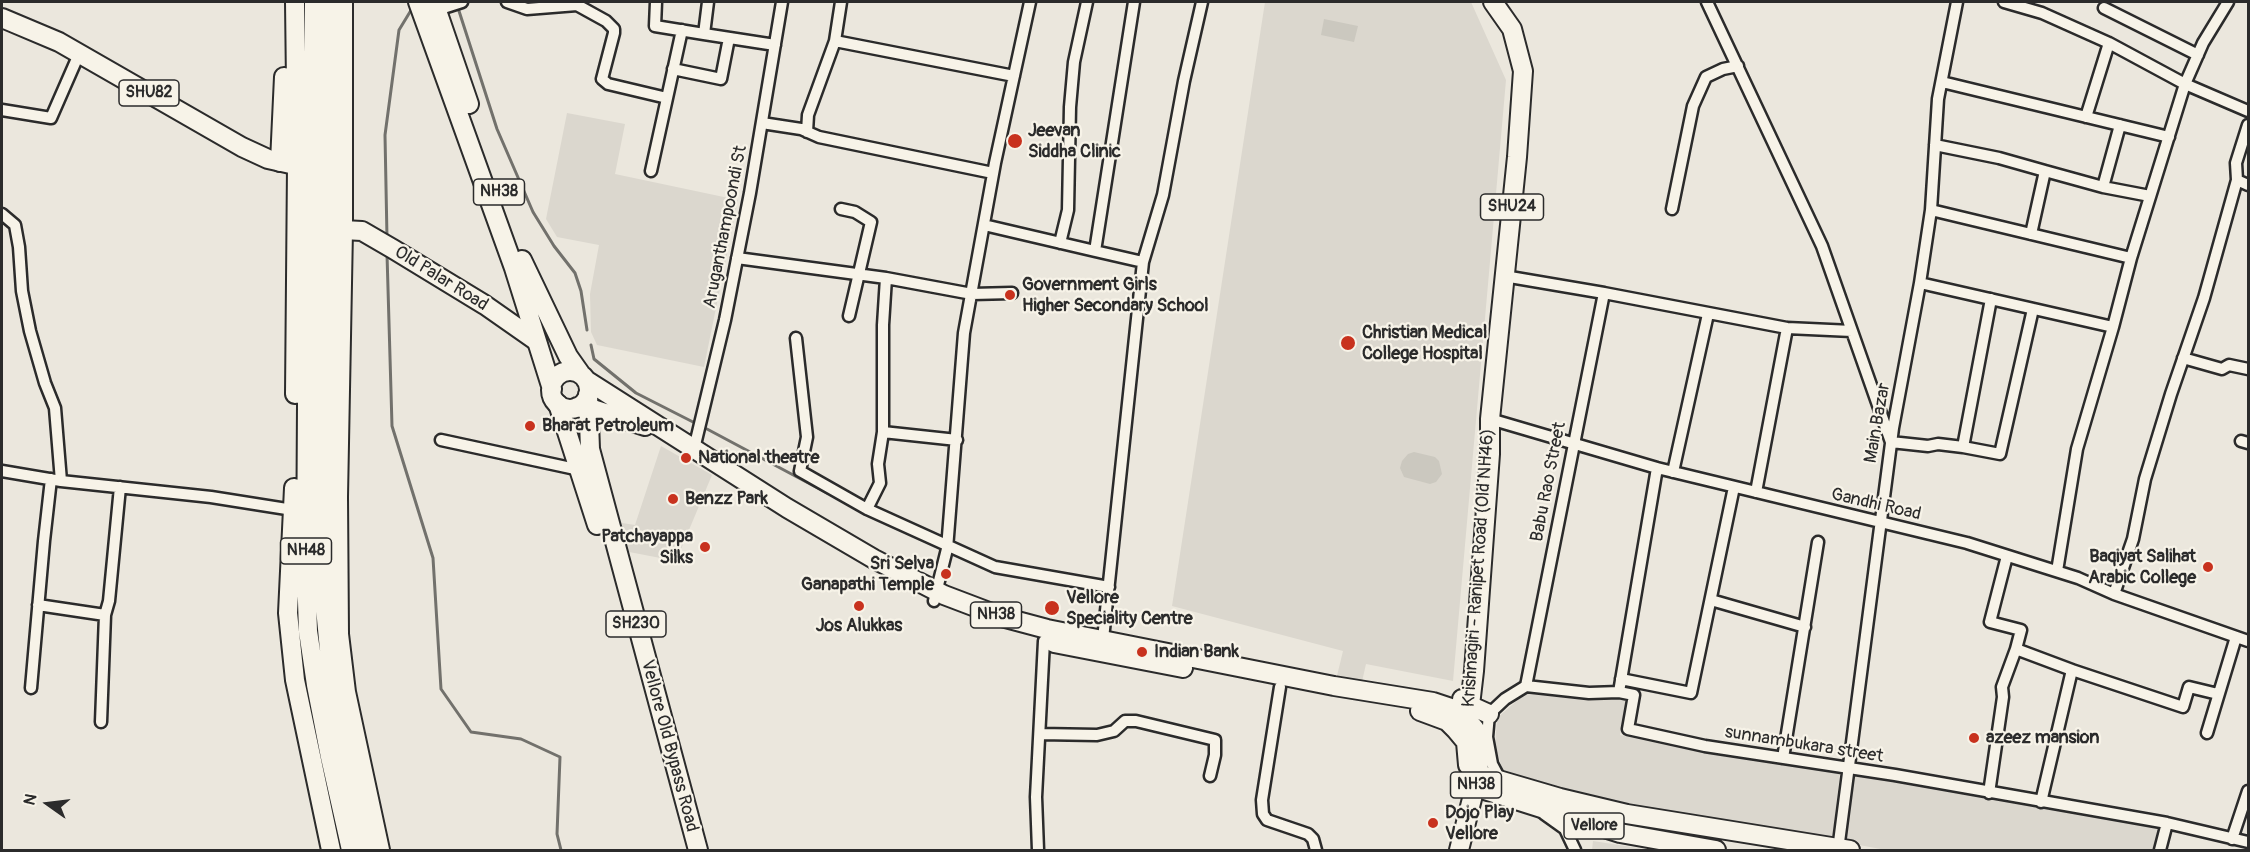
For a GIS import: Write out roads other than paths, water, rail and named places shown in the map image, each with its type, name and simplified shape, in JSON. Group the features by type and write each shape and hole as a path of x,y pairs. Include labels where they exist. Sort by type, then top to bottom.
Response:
{"main road":[{"path":"287,2 293,510 288,614 295,680 331,850"},
{"path":"289,164 295,2"},
{"name":"NH48","path":"314,2 320,262 322,532 326,634 332,681 367,850"},
{"name":"NH48","path":"330,2 320,262 307,404 306,572 308,631 330,757 351,850"},
{"path":"343,2 343,230 338,497 339,634 346,692 380,850"},
{"name":"SHU24","path":"1490,419 1517,157 1523,71 1512,29 1493,2"},
{"name":"NH38","path":"429,5 555,397 567,408 584,393"},
{"name":"NH38","path":"429,5 525,268 584,393 693,452"},
{"name":"SHU82","path":"2,18 59,42 242,147 289,164"},
{"name":"Old Palar Road","path":"343,230 362,231 485,305 535,340"},
{"path":"555,397 555,379 564,372 574,371 584,393"},
{"name":"NH38","path":"584,393 693,452 819,540 984,622 1044,641 1280,687 1412,708 1447,721 1463,718"},
{"name":"Vellore Old Bypass Road","path":"584,393 590,449 698,850"},
{"name":"Vellore Old Bypass Road","path":"555,397 592,508 687,850"},
{"name":"Krishnagiri - Ranipet Road (Old NH46)","path":"1463,718 1477,484 1490,419"},
{"name":"NH38","path":"935,596 1047,629 1334,686 1433,702 1463,718 1475,729 1478,741 1477,781 1459,850"},
{"path":"1463,718 1489,714"},
{"name":"NH38","path":"1447,850 1459,819 1467,777 1469,759 1463,718"},
{"path":"1477,781 1501,782 1627,814 1842,850"},
{"name":"Vellore","path":"1477,781 1534,807 1620,834 1716,850"}],"street":[{"path":"429,5 462,2"},
{"path":"507,2 527,9 577,5 606,21 611,25 614,33 602,79 608,84 667,98"},
{"path":"656,2 656,26 775,45"},
{"path":"704,34 708,2"},
{"name":"Aruganthampoondi St","path":"693,452 725,320 782,2"},
{"path":"807,132 808,115 836,41 841,2"},
{"path":"935,596 947,544 964,333 993,173 1030,2"},
{"path":"1060,243 1068,210 1070,107 1074,63 1087,2"},
{"path":"1095,250 1134,2"},
{"path":"1103,639 1143,262 1163,195 1184,81 1202,2"},
{"path":"1707,2 1822,246 1891,442 1928,446 1938,444 2000,454 2033,309"},
{"name":"Main Bazar","path":"1842,850 1849,768 1880,523 1891,442 1931,210 1938,99 1957,2"},
{"path":"2004,2 2042,13 2109,43 2185,84 2248,111"},
{"path":"2057,571 2077,449 2131,258 2185,84 2198,55 2228,2"},
{"path":"2104,8 2198,55"},
{"path":"651,171 682,30"},
{"path":"673,69 720,79 729,38"},
{"path":"836,41 1014,76"},
{"path":"2086,117 2109,43"},
{"path":"2,110 51,118 79,54"},
{"path":"1672,209 1693,106 1706,77 1723,69 1738,66"},
{"path":"1941,82 2169,137"},
{"path":"762,123 993,173"},
{"path":"2103,187 2120,125"},
{"path":"2114,594 2133,539 2145,478 2204,298 2237,180 2236,163 2248,125"},
{"path":"1935,145 1999,158 2103,187 2150,196"},
{"path":"2031,234 2045,171"},
{"path":"2237,180 2248,185"},
{"path":"841,209 855,212 871,222 849,316"},
{"path":"1931,210 2131,258"},
{"path":"2,214 15,225 22,291 30,331 55,408 56,480 38,605 31,688"},
{"path":"984,225 1143,262"},
{"path":"737,258 886,278 972,294 1012,293"},
{"path":"1504,276 1787,328 1852,331"},
{"path":"867,509 880,483 878,464 883,432 883,325 886,278"},
{"path":"1920,283 2113,327"},
{"name":"Babu Rao Street","path":"1526,686 1604,293"},
{"path":"1963,447 1991,299"},
{"path":"1673,472 1708,314"},
{"path":"1756,492 1787,328"},
{"path":"796,338 807,437 800,471 867,509 995,567 1109,588"},
{"path":"2183,358 2222,369 2229,365 2248,369"},
{"name":"Gandhi Road","path":"1490,419 1657,468 1967,543 2057,571 2114,594 2248,641"},
{"path":"883,432 957,440"},
{"path":"441,440 580,470"},
{"path":"1575,850 1565,829 1501,782 1492,764 1487,737 1489,714 1505,699 1526,686 1589,693 1619,692 1657,468"},
{"path":"2,471 56,480 211,497 293,510"},
{"path":"101,722 105,615 110,601 120,487"},
{"path":"1622,679 1691,693 1734,487"},
{"path":"1783,758 1818,542"},
{"path":"1989,793 2003,697 2002,687 2021,630 1990,622 2007,556"},
{"path":"1711,600 1805,627"},
{"path":"38,605 105,615"},
{"path":"2206,733 2236,637"},
{"path":"1038,850 1036,798 1044,641"},
{"path":"2016,649 2183,707 2189,687 2218,694"},
{"path":"2041,802 2072,669"},
{"path":"1280,687 1262,800 1263,814 1267,820 1308,834 1313,839 1316,850"},
{"name":"sunnambukara street","path":"1619,692 1634,695 1628,729 1705,746 1849,768 2168,824 2248,842"},
{"path":"1040,734 1097,735 1114,731 1125,721 1136,721 1215,740 1210,776"},
{"path":"2232,838 2248,791"},
{"path":"2160,850 2168,824"}],"waterway":[{"path":"387,238 385,135 399,30 413,7"},
{"path":"459,11 497,129 533,212 554,246 575,273 581,291 587,330"},
{"path":"387,254 392,426 433,558 441,689 471,732 521,739 560,757 557,834 561,850"},
{"path":"591,345 594,359 636,393 693,422"},
{"path":"707,429 827,493"}],"place":[{"name":"Jeevan Siddha Clinic","path":"1015,141"},
{"name":"Government Girls Higher Secondary School","path":"1010,295"},
{"name":"Christian Medical College Hospital","path":"1348,343"},
{"name":"Bharat Petroleum","path":"530,426"},
{"name":"National theatre","path":"686,458"},
{"name":"Benzz Park","path":"673,499"},
{"name":"Patchayappa Silks","path":"705,547"},
{"name":"Baqiyat Salihat Arabic College","path":"2208,567"},
{"name":"Sri Selva Ganapathi Temple","path":"946,574"},
{"name":"Jos Alukkas","path":"859,606"},
{"name":"Vellore Speciality Centre","path":"1052,608"},
{"name":"Indian Bank","path":"1142,652"},
{"name":"azeez mansion","path":"1974,738"},
{"name":"Dojo Play Vellore","path":"1433,823"}]}
